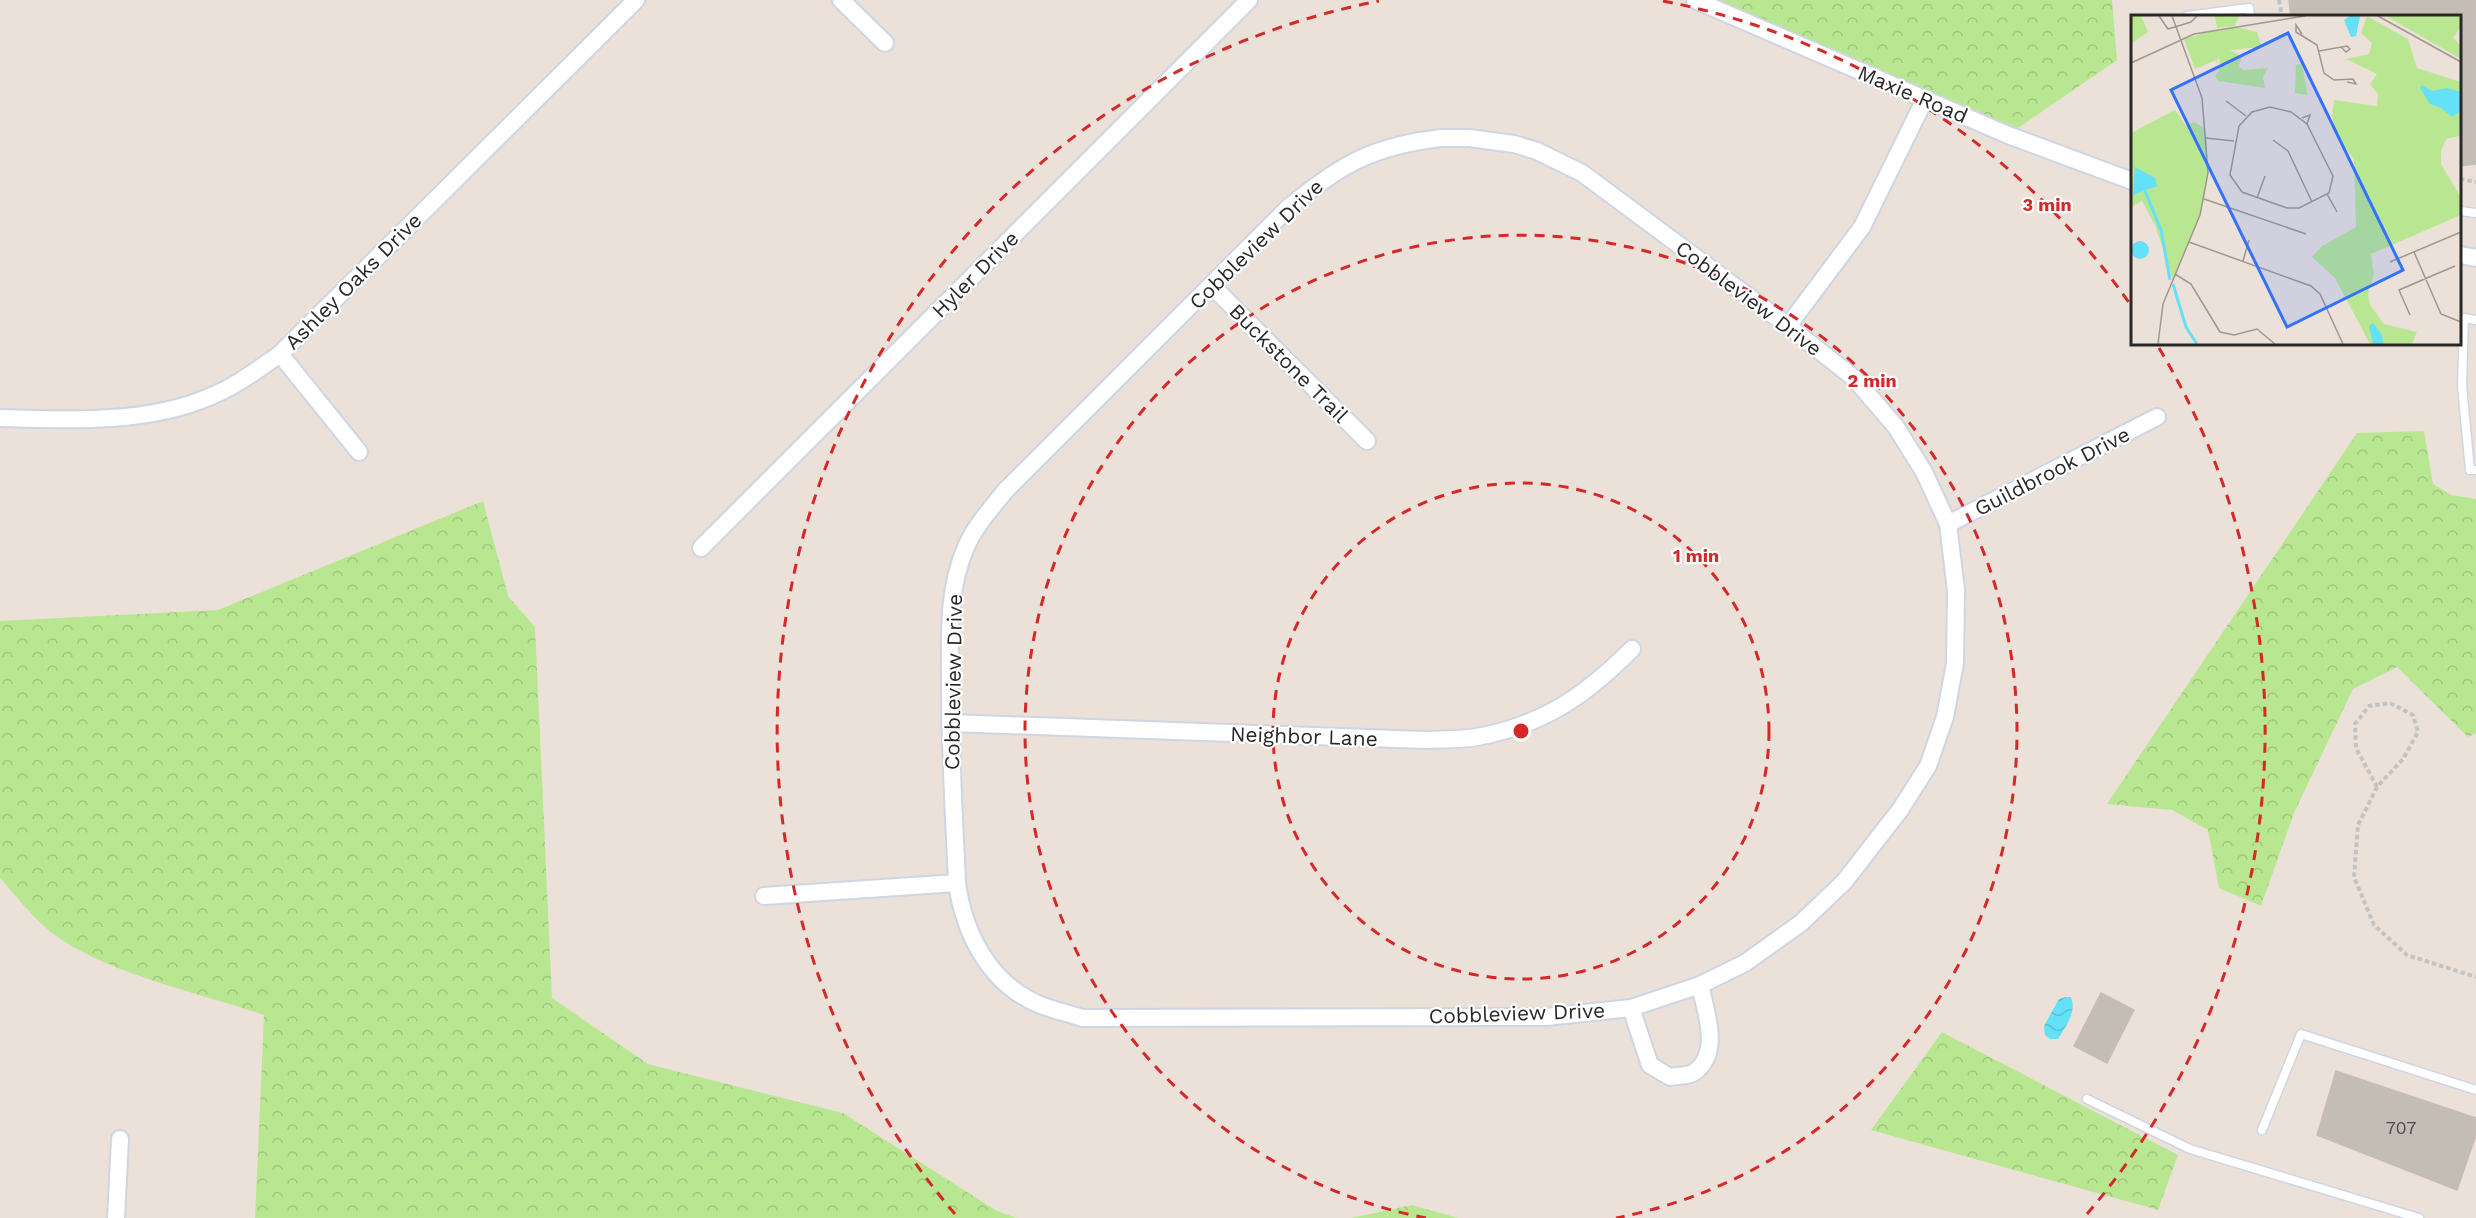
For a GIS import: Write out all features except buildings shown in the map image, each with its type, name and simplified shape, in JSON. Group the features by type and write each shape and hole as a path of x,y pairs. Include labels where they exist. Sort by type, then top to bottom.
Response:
{"street":[{"name":"Ashley Oaks Drive","path":"0,418 138,416 174,410 210,397 249,377 280,354 636,0"},
{"path":"841,0 885,43"},
{"name":"Hyler Drive","path":"701,548 1249,0"},
{"name":"Maxie Road","path":"1695,0 2008,135 2131,180"},
{"path":"1788,326 1862,227 1885,185 1925,99"},
{"name":"Cobbleview Drive","path":"1470,138 1514,144 1537,151 1582,173 1788,326 1854,378 1896,427 1924,472 1948,524 1956,590 1955,663 1946,717 1928,766 1900,810 1844,882 1801,923 1745,963 1700,986 1631,1008 1546,1017 1082,1018 1037,1004 1013,989 981,955 968,930 960,907 950,723 950,615 952,595 966,547 978,525 1005,491 1289,207 1324,177 1365,156 1412,142 1470,138"},
{"path":"2461,255 2476,258"},
{"name":"Buckstone Trail","path":"1211,285 1367,441"},
{"path":"280,354 359,452"},
{"name":"Guildbrook Drive","path":"1948,524 2157,417"},
{"name":"Neighbor Lane","path":"950,723 1425,740 1475,737 1519,726 1558,708 1602,680 1632,650"},
{"path":"764,896 957,883"},
{"path":"1631,1008 1650,1065 1670,1077 1692,1074 1709,1055 1710,1035 1700,986"},
{"path":"116,1218 120,1139"}],"lane":[{"path":"2195,15 2248,8 2250,15"},
{"path":"2461,211 2476,213"},
{"path":"2476,320 2464,318 2462,386 2470,470 2476,470"},
{"path":"2262,1130 2301,1034 2476,1090"},
{"path":"2087,1098 2190,1149 2419,1218"}],"path":[{"path":"2280,0 2282,15"},
{"path":"2461,179 2476,182"},
{"path":"2377,787 2356,748 2355,724 2369,706 2390,703 2413,715 2418,732 2403,759 2377,787 2358,825 2354,877 2374,925 2407,955 2476,977"}],"green space":[{"path":"1695,0 2112,0 2117,60 2008,135"},
{"path":"2424,431 2433,484 2451,495 2476,499 2476,733 2468,737 2397,667 2353,689 2294,813 2261,906 2219,888 2208,830 2172,810 2107,804 2357,433"},
{"path":"483,501 508,596 535,627 552,998 648,1064 843,1113 997,1211 1017,1218 255,1218 264,1015 153,981 97,959 51,932 37,920 0,878 0,621 218,610"},
{"path":"1942,1032 2178,1155 2158,1210 1871,1130"},
{"path":"1412,1205 1458,1218 1351,1218"}],"water":[{"path":"2071,997 2073,1008 2070,1019 2058,1039 2050,1039 2045,1035 2044,1026 2059,999"}]}
